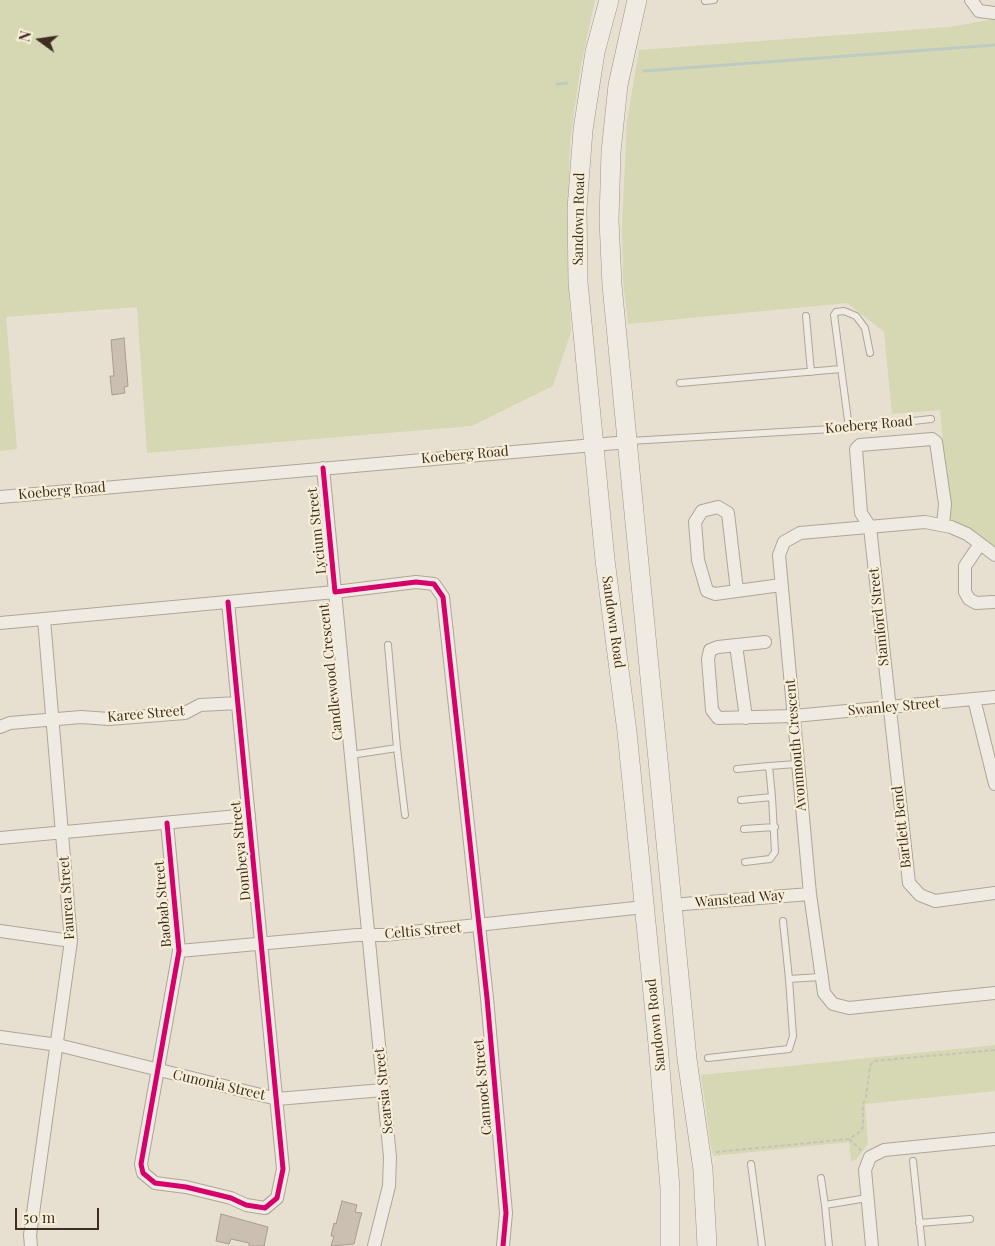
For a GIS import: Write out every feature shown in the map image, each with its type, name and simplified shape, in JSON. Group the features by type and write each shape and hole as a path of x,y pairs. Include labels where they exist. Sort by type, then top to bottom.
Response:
{"main road":[{"name":"Sandown Road","path":"609,0 595,52 583,130 577,209 578,282 604,560 627,732 665,1117 670,1188 670,1246"},
{"name":"Sandown Road","path":"637,0 618,85 609,184 612,285 671,905 692,1105 703,1170 707,1246"}],"street":[{"path":"971,0 979,11 995,13"},
{"name":"Stamford Street","path":"888,708 870,527 861,514 856,449 860,445 932,439 936,442 944,504 943,525"},
{"name":"Koeberg Road","path":"0,497 628,442"},
{"name":"Lycium Street","path":"323,468 335,592"},
{"path":"737,591 728,513 718,507 702,511 694,522 703,583 707,590 715,594 737,591 781,585"},
{"name":"Avonmouth Crescent","path":"995,555 967,534 943,525 925,522 800,534 784,542 779,552 810,894 820,977 826,997 833,1004 842,1007 995,993"},
{"path":"980,544 964,566 965,592 976,603 993,602"},
{"name":"Cannock Street","path":"335,592 416,582 434,584 442,597 480,926 506,1213 503,1246"},
{"name":"Candlewood Crescent","path":"0,623 335,592 368,935"},
{"name":"Dombeya Street","path":"228,602 277,1099"},
{"name":"Faurea Street","path":"28,1242 72,941 44,619"},
{"name":"Swanley Street","path":"765,642 714,648 708,654 712,710 715,715 724,720 794,716 995,696"},
{"path":"736,645 746,718"},
{"path":"974,699 995,784"},
{"name":"Karee Street","path":"0,727 10,723 92,716 109,719 185,713 200,705 238,703"},
{"name":"Bartlett Bend","path":"888,708 909,883 920,895 935,901 995,893"},
{"path":"0,838 249,815"},
{"name":"Baobab Street","path":"167,823 179,951 141,1164 143,1173 155,1182 186,1187 258,1208 265,1208 275,1201 283,1174 277,1099"},
{"name":"Wanstead Way","path":"671,905 810,894"},
{"name":"Celtis Street","path":"179,951 480,926 644,907"},
{"path":"0,931 72,941"},
{"name":"Searsia Street","path":"368,935 390,1170 386,1197 374,1246"},
{"name":"Cunonia Street","path":"0,1037 58,1045 157,1071 277,1099 383,1090"},
{"path":"872,1246 866,1167 870,1157 884,1150 995,1139"}],"lane":[{"path":"705,1 714,0"},
{"path":"848,428 834,315 837,311 851,313 865,328 870,353"},
{"path":"806,316 811,372"},
{"path":"680,383 841,369"},
{"name":"Koeberg Road","path":"628,442 848,428 930,419"},
{"path":"388,645 405,814"},
{"path":"351,755 397,748"},
{"path":"737,769 797,764"},
{"path":"745,862 770,859 774,856 776,849 769,766"},
{"path":"741,800 772,797"},
{"path":"744,830 775,827"},
{"path":"708,1058 789,1049 793,1036 783,921"},
{"path":"789,979 820,977"},
{"path":"913,1161 922,1246"},
{"path":"751,1164 762,1246"},
{"path":"822,1178 829,1246"},
{"path":"825,1205 867,1198"},
{"path":"919,1223 970,1220"}],"path":[{"path":"709,1153 849,1139 861,1131 863,1126 866,1089 870,1066 874,1061 995,1050"},
{"path":"849,1139 870,1157"}],"green space":[{"path":"0,0 595,0 580,70 570,142 567,246 571,332 553,386 472,426 147,453 137,307 6,317 17,449 0,451"},
{"path":"995,19 995,548 950,521 940,410 892,414 884,332 847,303 628,324 623,280 622,223 627,121 639,50 949,27"},
{"path":"995,1045 995,1091 865,1104 868,1144 856,1160 851,1161 849,1142 714,1156 712,1153 701,1075"}],"building":[{"path":"124,338 128,386 124,387 125,393 112,395 110,376 114,376 111,340"},
{"path":"342,1201 357,1205 355,1212 362,1213 354,1244 331,1246 334,1236 331,1236 334,1223 336,1224"},
{"path":"221,1214 268,1227 264,1246 249,1246 249,1243 231,1239 229,1244 216,1241"}],"waterway":[{"path":"644,71 995,45"},
{"path":"557,84 567,83"}],"cycle path":[{"path":"323,468 335,592 416,582 434,584 443,597 487,998 506,1213 503,1246"},
{"path":"167,823 179,951 141,1164 143,1173 155,1183 186,1187 231,1198 246,1205 265,1208 277,1198 283,1169 228,602"}]}
